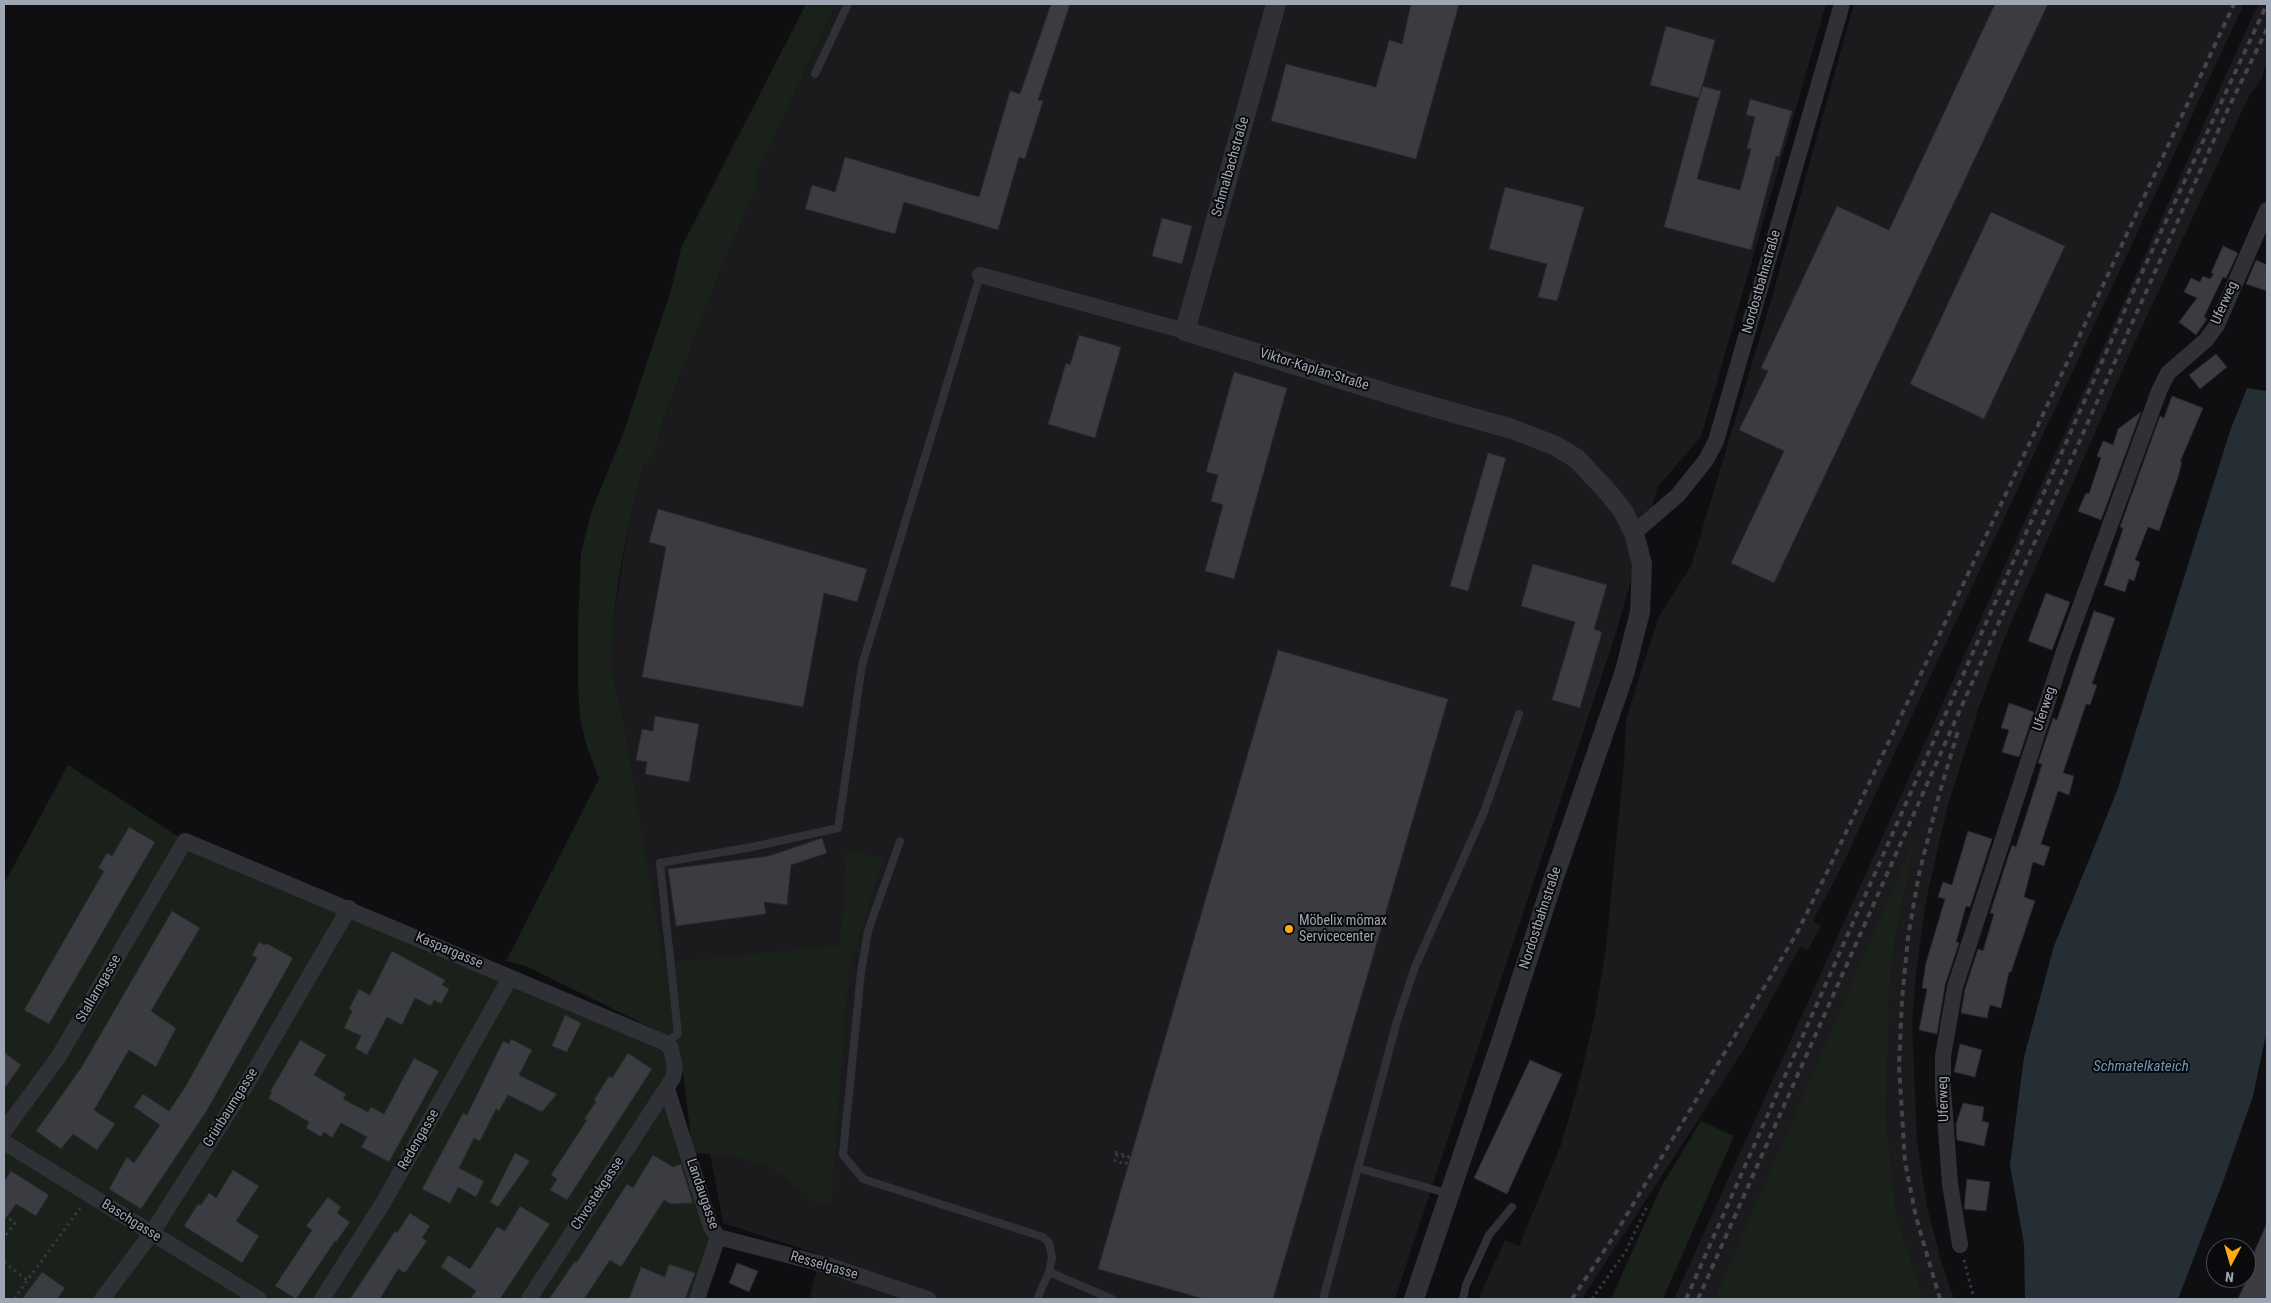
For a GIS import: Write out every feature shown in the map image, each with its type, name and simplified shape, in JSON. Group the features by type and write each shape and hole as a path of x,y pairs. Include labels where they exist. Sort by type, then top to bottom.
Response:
{"street":[{"name":"Schmalbachstraße","path":"1185,331 1276,4"},
{"name":"Nordostbahnstraße","path":"1634,533 1678,495 1706,460 1716,441 1842,4"},
{"name":"Uferweg","path":"1960,1245 1946,1137 1943,1056 1947,1028 1961,968 2064,651 2162,382 2168,373 2212,332 2267,210"},
{"name":"Viktor-Kaplan-Straße","path":"980,275 1185,331 1533,436 1576,459 1607,491 1623,511"},
{"name":"Nordostbahnstraße","path":"1414,1299 1451,1194 1554,877 1636,636 1642,591 1642,564 1634,533 1623,511"},
{"name":"Kaspargasse","path":"185,841 349,908 666,1043"},
{"name":"Stallarngasse","path":"4,1132 59,1056 185,841"},
{"name":"Grünbaumgasse","path":"102,1299 151,1234 248,1082 349,908"},
{"name":"Redengasse","path":"322,1299 382,1204 510,978"},
{"path":"666,1043 671,1048 675,1068 673,1078 667,1089"},
{"name":"Landaugasse","path":"667,1089 711,1227 718,1237 697,1299"},
{"name":"Chvostekgasse","path":"529,1299 667,1089"},
{"name":"Baschgasse","path":"4,1142 259,1299"},
{"name":"Resselgasse","path":"718,1237 830,1266 928,1299"}],"lane":[{"path":"815,74 848,4"},
{"path":"666,1043 678,1034 660,863 752,847 838,828 862,664 980,275"},
{"path":"1323,1299 1397,1021 1415,967 1484,812 1519,714"},
{"path":"900,841 868,931 861,972 843,1154 863,1180 1043,1237 1052,1250 1049,1272 1037,1299"},
{"path":"1358,1168 1451,1194"},
{"path":"1463,1299 1466,1285 1489,1235 1512,1207"},
{"path":"1049,1272 1112,1299"}],"path":[{"path":"1115,1152 1128,1156 1126,1164 1115,1161 1116,1155 1123,1156 1130,1158"},
{"path":"1592,1299 1626,1251 1648,1204"},
{"path":"14,1299 82,1205"},
{"path":"4,1215 15,1223 4,1238"},
{"path":"1960,1245 1974,1299"},
{"path":"4,1262 27,1280"}],"shaded area":[{"path":"806,4 836,4 756,177 760,181 725,259 664,418 655,453 643,467 630,518 619,578 613,622 612,671 622,715 664,963 840,945 847,850 884,858 848,978 831,1204 814,1201 773,1168 731,1155 693,1153 680,1050 674,1039 526,966 506,961 599,779 585,741 580,716 578,687 581,552 592,510 623,434 671,290 681,248"},
{"path":"836,4 1826,4 1701,437 1658,486 1615,636 1395,1299 809,1299 821,1255 723,1223 674,963 657,963 622,715 612,671 613,622 630,518 643,467 655,453 664,418 725,259 760,181 756,177"},
{"path":"1854,4 2244,4 1841,868 1813,921 1821,926 1808,950 1800,947 1744,1049 1582,1299 1478,1299 1505,1240 1519,1246 1561,1145 1580,1079 1595,1015 1606,948 1624,763 1626,719 1659,616 1691,566 1773,294"},
{"path":"2258,4 2267,4 2267,59 2262,78 2249,96 2135,342 2007,632 1979,707 1947,808 1926,901 1916,973 1912,1025 1917,1141 1927,1206 1941,1260 1954,1299 1924,1299 1897,1218 1886,1117 1890,986 1895,940 1915,838 1714,1299 1674,1299"},
{"path":"68,765 185,841 671,1048 667,1089 718,1237 697,1299 4,1299 4,884"},
{"path":"1916,835 1895,940 1890,986 1886,1117 1897,1218 1924,1299 1714,1299"},
{"path":"1701,1121 1734,1136 1663,1299 1611,1299 1661,1187"}],"water":[{"name":"Schmatelkateich","path":"2247,388 2267,391 2267,1030 2253,1096 2224,1179 2178,1299 2025,1299 2024,1244 2010,1165 2024,1057 2054,946 2117,791 2230,431"}],"building":[{"path":"1051,4 1070,4 1038,100 1043,101 1025,159 1019,157 998,230 904,202 895,234 805,209 812,185 835,192 845,157 979,197 1010,91 1020,94"},
{"path":"1411,4 1459,4 1416,159 1271,121 1286,64 1376,87 1389,40 1402,44"},
{"path":"1995,4 2048,4 1774,583 1731,563 1784,451 1739,430 1768,371 1761,368 1837,206 1889,230"},
{"path":"1666,26 1715,40 1699,98 1650,85"},
{"path":"1702,86 1721,91 1697,179 1740,190 1751,149 1747,148 1755,117 1746,115 1750,99 1792,111 1779,157 1776,156 1751,250 1664,227"},
{"path":"1505,187 1584,207 1557,301 1538,297 1547,264 1489,249"},
{"path":"1991,212 2065,246 1984,419 1910,384"},
{"path":"1162,218 1192,226 1182,264 1152,256"},
{"path":"2223,246 2238,253 2226,278 2223,277 2204,317 2207,319 2196,335 2179,322 2197,298 2184,292 2191,278 2200,282 2203,276 2210,279 2214,274 2211,273"},
{"path":"2256,260 2267,265 2267,291 2246,284"},
{"path":"1079,335 1121,347 1095,438 1048,424 1066,363 1070,365"},
{"path":"2216,354 2227,367 2200,389 2189,375"},
{"path":"1234,372 1287,388 1234,579 1205,571 1223,505 1211,501 1218,475 1206,472"},
{"path":"2172,396 2203,408 2180,462 2182,462 2178,477 2159,531 2148,527 2135,560 2140,562 2134,581 2129,579 2125,592 2104,585 2122,532 2123,528 2120,527 2160,416 2164,418"},
{"path":"2141,412 2101,520 2078,511 2086,493 2089,494 2101,458 2097,456 2103,441 2113,445 2118,429"},
{"path":"1488,453 1506,458 1468,591 1450,586"},
{"path":"658,509 867,569 857,602 824,593 803,707 642,677 666,547 649,542"},
{"path":"1533,564 1607,585 1594,629 1602,632 1580,708 1552,700 1575,622 1521,606"},
{"path":"2046,593 2070,602 2052,650 2028,641"},
{"path":"2094,611 2115,618 2092,684 2097,685 2090,705 2086,704 2063,773 2074,776 2069,795 2058,791 2041,844 2050,847 2044,866 2033,862 2024,897 2035,901 2011,972 2009,972 2001,1008 1990,1005 1987,1018 1961,1013 1965,989 1978,949 1983,951 1994,914 1990,913 2012,845 2016,847 2036,784 2042,764 2038,763 2053,718 2057,720"},
{"name":"Möbelix mömax Servicecenter","path":"1278,650 1448,699 1273,1299 1204,1299 1098,1269"},
{"path":"2009,703 2034,712 2019,757 2002,752 2009,730 2001,728"},
{"path":"655,716 699,724 689,782 645,774 647,762 636,760 642,729 653,731"},
{"path":"129,827 155,842 49,1024 24,1010 104,871 98,868 107,853 112,856"},
{"path":"1968,831 1992,839 1970,907 1966,906 1956,942 1959,943 1945,985 1937,1034 1919,1030 1927,989 1922,988 1926,963 1945,899 1938,897 1943,882 1952,885"},
{"path":"822,838 827,853 791,865 787,905 764,902 766,914 676,926 668,869 769,856"},
{"path":"172,911 200,928 151,1011 176,1028 156,1067 129,1050 94,1110 115,1124 97,1150 73,1134 61,1149 36,1131 81,1068"},
{"path":"259,942 265,945 266,943 293,958 206,1112 141,1209 109,1189 127,1157 134,1163 160,1125 134,1107 143,1094 169,1111 184,1089 257,958 252,955"},
{"path":"392,951 445,980 442,985 449,989 441,1004 434,1000 431,1006 415,998 402,1025 387,1017 367,1055 355,1048 361,1036 344,1028 352,1011 349,1009 359,989 370,995"},
{"path":"565,1015 581,1023 567,1052 552,1046"},
{"path":"511,1039 532,1050 519,1075 557,1094 542,1112 508,1095 499,1111 496,1109 480,1141 474,1138 459,1168 484,1181 476,1197 458,1187 450,1203 422,1189 463,1113 467,1115 503,1041 509,1044"},
{"path":"300,1040 326,1055 314,1075 346,1094 343,1099 368,1112 371,1107 384,1114 414,1058 439,1071 389,1162 361,1147 367,1137 341,1123 332,1138 324,1132 321,1137 306,1128 309,1122 268,1098"},
{"path":"1960,1044 1982,1050 1975,1077 1954,1072"},
{"path":"4,1052 21,1065 4,1089"},
{"path":"628,1053 652,1069 567,1200 550,1190 557,1179 551,1175 587,1120 584,1119 596,1102 594,1100 609,1076 612,1078"},
{"path":"1530,1060 1562,1074 1507,1194 1474,1178"},
{"path":"1963,1103 1984,1107 1982,1121 1989,1123 1984,1146 1957,1140 1956,1124"},
{"path":"515,1153 530,1161 498,1207 490,1202"},
{"path":"653,1155 673,1167 681,1164 693,1203 671,1204 664,1200 621,1267 610,1260 584,1299 549,1299 575,1261 577,1262 627,1184 633,1188"},
{"path":"233,1170 259,1186 236,1221 259,1236 242,1263 184,1226 198,1204 201,1205 209,1193 216,1198"},
{"path":"11,1171 49,1195 36,1216 16,1204 4,1221 4,1182"},
{"path":"1967,1179 1990,1182 1986,1211 1964,1209"},
{"path":"328,1197 341,1207 337,1213 350,1222 296,1299 275,1286 312,1230 306,1226"},
{"path":"520,1206 550,1224 500,1299 470,1299 476,1291 441,1267 448,1255 470,1269 497,1227 505,1231"},
{"path":"410,1213 430,1226 422,1238 427,1241 405,1273 398,1269 380,1299 350,1299 395,1231 397,1233"},
{"path":"2267,1223 2267,1299 2238,1299 2243,1288 2256,1288 2256,1248"},
{"path":"737,1263 758,1271 749,1292 729,1283"},
{"path":"669,1264 695,1273 685,1299 629,1299 641,1267 665,1277"},
{"path":"42,1272 65,1288 57,1299 22,1299"}],"railway":[{"path":"1572,1299 1614,1236 1797,933 2004,498 2234,4"},
{"path":"1686,1299 2132,294 2267,4"},
{"path":"1698,1299 2227,111 2267,29"},
{"path":"1940,1299 1916,1217 1905,1162 1899,1066 1902,1000 1908,937 1919,874 1958,731"}],"place":[{"name":"Möbelix mömax Servicecenter","path":"1289,929"}]}
